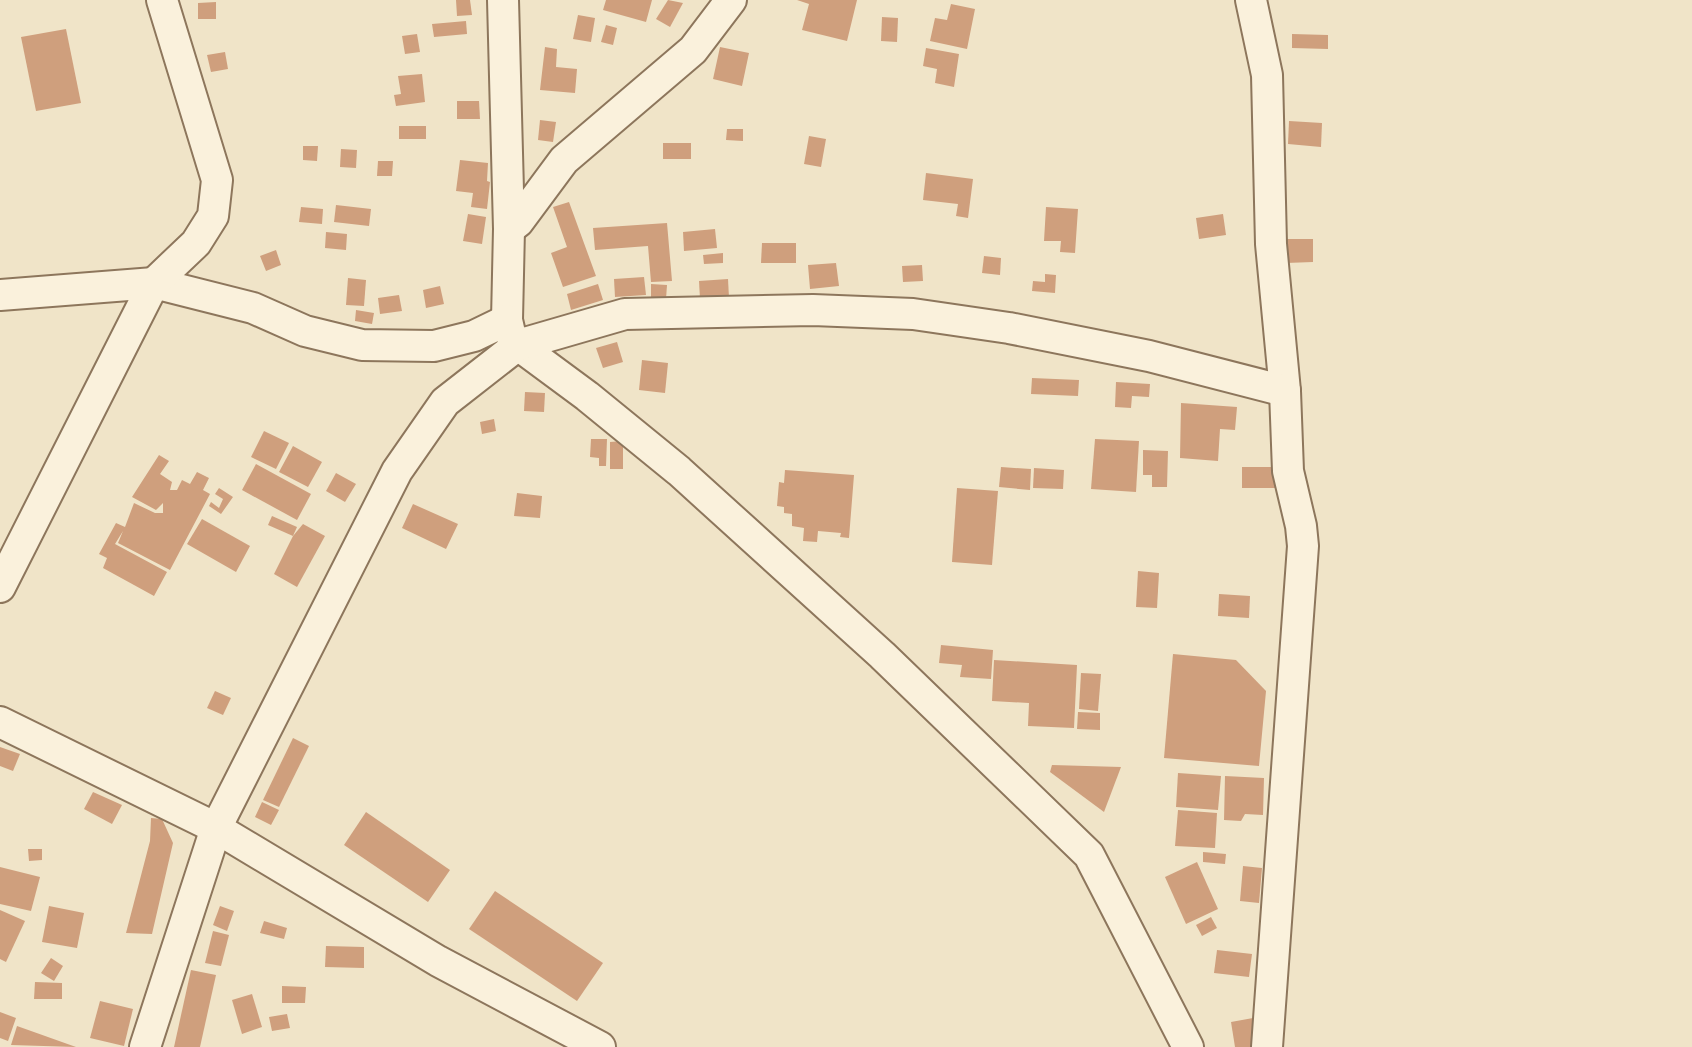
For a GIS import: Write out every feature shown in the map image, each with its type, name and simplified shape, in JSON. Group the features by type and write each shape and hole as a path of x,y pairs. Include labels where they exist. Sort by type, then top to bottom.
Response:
{"street":[{"path":"0,587 154,283 196,243 213,216 217,180 162,0"},
{"path":"145,1047 216,828 397,471 445,402 512,332 503,0"},
{"path":"509,229 518,222 564,160 693,50 731,0"},
{"path":"1251,0 1267,75 1271,244 1285,391 1288,471 1303,546 1267,1047"},
{"path":"2,286 154,283 253,308 305,331 362,345 434,346 474,336 625,314 813,310 913,314 1009,328 1134,353 1285,391"},
{"path":"512,332 679,471 882,655 1089,855 1188,1047"},
{"path":"0,722 216,828 438,961 600,1047"}],"building":[{"path":"456,0 470,0 472,15 457,16"},
{"path":"606,0 652,0 646,22 603,10"},
{"path":"668,0 683,3 670,27 656,19"},
{"path":"797,0 857,0 847,41 802,30 809,4"},
{"path":"216,2 216,19 198,19 198,3"},
{"path":"951,4 975,9 967,49 930,41 935,18 947,20"},
{"path":"578,15 595,18 591,42 573,39"},
{"path":"882,17 898,18 897,42 881,41"},
{"path":"466,21 467,34 434,37 432,24"},
{"path":"606,25 617,28 613,45 601,42"},
{"path":"66,29 81,103 36,111 21,37"},
{"path":"417,34 420,52 405,54 402,36"},
{"path":"1292,34 1328,35 1328,49 1292,48"},
{"path":"545,47 557,49 556,67 577,69 575,93 540,90"},
{"path":"720,47 749,53 742,86 713,79"},
{"path":"926,48 959,54 954,87 935,83 937,69 923,66"},
{"path":"225,52 228,69 211,72 207,55"},
{"path":"422,74 425,102 396,106 394,95 401,94 398,76"},
{"path":"457,101 479,101 480,119 457,119"},
{"path":"540,120 556,122 553,142 538,140"},
{"path":"1289,121 1322,123 1321,147 1288,144"},
{"path":"399,126 426,126 426,139 399,139"},
{"path":"727,129 743,129 743,141 726,140"},
{"path":"809,136 826,139 821,167 804,164"},
{"path":"663,143 691,143 691,159 663,159"},
{"path":"303,146 318,146 317,161 303,160"},
{"path":"341,149 357,150 356,168 340,167"},
{"path":"460,160 488,163 487,181 490,182 487,209 471,207 473,193 456,191"},
{"path":"378,161 393,161 392,176 377,176"},
{"path":"926,173 973,179 968,218 956,216 958,204 923,200"},
{"path":"569,202 596,276 563,287 551,253 567,247 553,207"},
{"path":"336,205 371,209 369,226 334,222"},
{"path":"301,207 323,209 322,224 299,222"},
{"path":"1046,207 1078,209 1075,253 1060,252 1061,241 1044,241"},
{"path":"468,214 486,217 482,244 463,241"},
{"path":"1223,214 1226,235 1199,239 1196,218"},
{"path":"667,223 672,281 651,282 648,246 595,250 593,228"},
{"path":"715,229 717,248 684,251 683,232"},
{"path":"326,232 347,234 346,250 325,248"},
{"path":"1285,239 1313,239 1313,262 1286,263"},
{"path":"762,243 796,243 796,263 761,263"},
{"path":"276,250 281,265 266,271 260,256"},
{"path":"723,253 723,263 704,264 703,255"},
{"path":"984,256 1001,258 1000,275 982,273"},
{"path":"836,263 839,286 810,289 808,265"},
{"path":"922,265 923,281 903,282 902,266"},
{"path":"1045,274 1056,275 1055,293 1032,291 1033,281 1045,282"},
{"path":"644,277 646,295 615,297 614,279"},
{"path":"348,278 366,280 364,306 346,305"},
{"path":"728,279 729,298 700,299 699,281"},
{"path":"598,284 603,300 571,310 567,294"},
{"path":"651,284 667,285 666,299 651,298"},
{"path":"440,286 444,304 426,308 423,290"},
{"path":"399,295 402,311 380,314 378,298"},
{"path":"356,310 374,313 372,324 355,321"},
{"path":"617,342 623,362 603,368 596,348"},
{"path":"642,360 668,363 665,393 639,390"},
{"path":"1032,378 1079,380 1078,396 1031,394"},
{"path":"1116,382 1150,384 1149,397 1132,396 1131,408 1115,407"},
{"path":"525,392 545,393 544,412 524,411"},
{"path":"1181,403 1237,407 1235,430 1220,429 1218,461 1180,458"},
{"path":"494,419 496,431 482,434 480,422"},
{"path":"264,431 289,443 276,469 251,457"},
{"path":"591,439 607,439 606,466 599,466 599,458 590,457"},
{"path":"1095,439 1139,441 1136,492 1091,489"},
{"path":"623,441 623,469 610,469 610,442"},
{"path":"293,446 322,462 308,487 279,472"},
{"path":"1143,450 1168,451 1167,487 1152,487 1152,475 1143,475"},
{"path":"159,455 169,461 160,474 172,482 170,490 177,490 182,480 190,484 197,472 209,478 203,490 210,494 170,570 118,543 123,531 115,544 167,572 154,596 103,568 107,558 99,554 116,523 125,527 134,503 155,513 163,513 163,503 156,510 132,497"},
{"path":"256,464 311,494 297,520 242,490"},
{"path":"1001,467 1031,469 1030,490 999,487"},
{"path":"1242,467 1277,467 1277,488 1242,488"},
{"path":"1034,468 1064,470 1063,489 1033,488"},
{"path":"785,470 854,475 849,538 840,537 841,533 818,531 817,542 803,541 804,528 792,526 792,514 784,513 784,507 777,506 779,482 784,483"},
{"path":"336,473 356,484 345,502 326,491"},
{"path":"219,488 233,497 221,514 209,506 211,502 219,508 223,499 215,494"},
{"path":"957,488 998,491 992,565 952,562"},
{"path":"517,493 542,496 540,518 514,516"},
{"path":"413,504 458,524 446,549 402,528"},
{"path":"272,516 297,527 293,536 268,525"},
{"path":"202,519 250,546 236,572 187,544"},
{"path":"303,524 325,536 297,587 274,574 293,536"},
{"path":"1138,571 1159,573 1157,608 1136,607"},
{"path":"1219,594 1250,596 1249,618 1218,616"},
{"path":"941,645 993,650 991,679 960,677 962,665 939,663"},
{"path":"1173,654 1236,660 1266,691 1259,766 1164,758"},
{"path":"994,660 1077,665 1074,728 1028,726 1029,703 992,701"},
{"path":"1081,673 1101,674 1098,711 1079,709"},
{"path":"215,691 231,698 223,715 207,708"},
{"path":"1078,712 1100,713 1100,730 1077,729"},
{"path":"293,738 309,746 279,807 263,800"},
{"path":"0,747 20,754 13,771 0,766"},
{"path":"1052,765 1121,767 1104,812 1050,772"},
{"path":"1178,773 1221,776 1218,810 1176,807"},
{"path":"1225,776 1264,778 1263,815 1245,814 1241,821 1224,820"},
{"path":"93,792 122,805 112,824 84,809"},
{"path":"262,802 279,810 271,825 255,817"},
{"path":"1178,810 1217,813 1215,848 1175,846"},
{"path":"366,812 450,870 428,902 344,845"},
{"path":"151,818 162,819 173,843 152,934 126,933 150,841"},
{"path":"28,849 42,849 42,860 29,861"},
{"path":"1203,852 1226,854 1225,864 1203,862"},
{"path":"1197,862 1218,909 1186,924 1165,877"},
{"path":"1243,866 1262,868 1259,903 1240,901"},
{"path":"0,867 40,877 31,911 0,904"},
{"path":"495,891 603,963 577,1001 469,929"},
{"path":"49,906 84,913 77,948 42,942"},
{"path":"220,906 234,911 227,931 213,925"},
{"path":"0,910 25,921 6,962 0,959"},
{"path":"1211,917 1217,928 1202,936 1196,925"},
{"path":"264,921 287,928 284,939 260,933"},
{"path":"213,931 229,935 221,966 205,963"},
{"path":"326,946 364,947 364,968 325,967"},
{"path":"1217,950 1252,954 1249,977 1214,973"},
{"path":"51,958 63,966 54,981 41,973"},
{"path":"191,970 216,975 200,1047 174,1047"},
{"path":"35,982 62,983 62,999 34,999"},
{"path":"282,986 306,987 305,1003 282,1003"},
{"path":"252,994 262,1027 242,1034 232,1000"},
{"path":"100,1001 133,1009 124,1046 90,1038"},
{"path":"0,1012 16,1018 8,1041 0,1038"},
{"path":"287,1014 290,1028 272,1031 269,1017"},
{"path":"1253,1018 1258,1047 1235,1047 1231,1022"},
{"path":"17,1026 76,1047 11,1045"}]}
